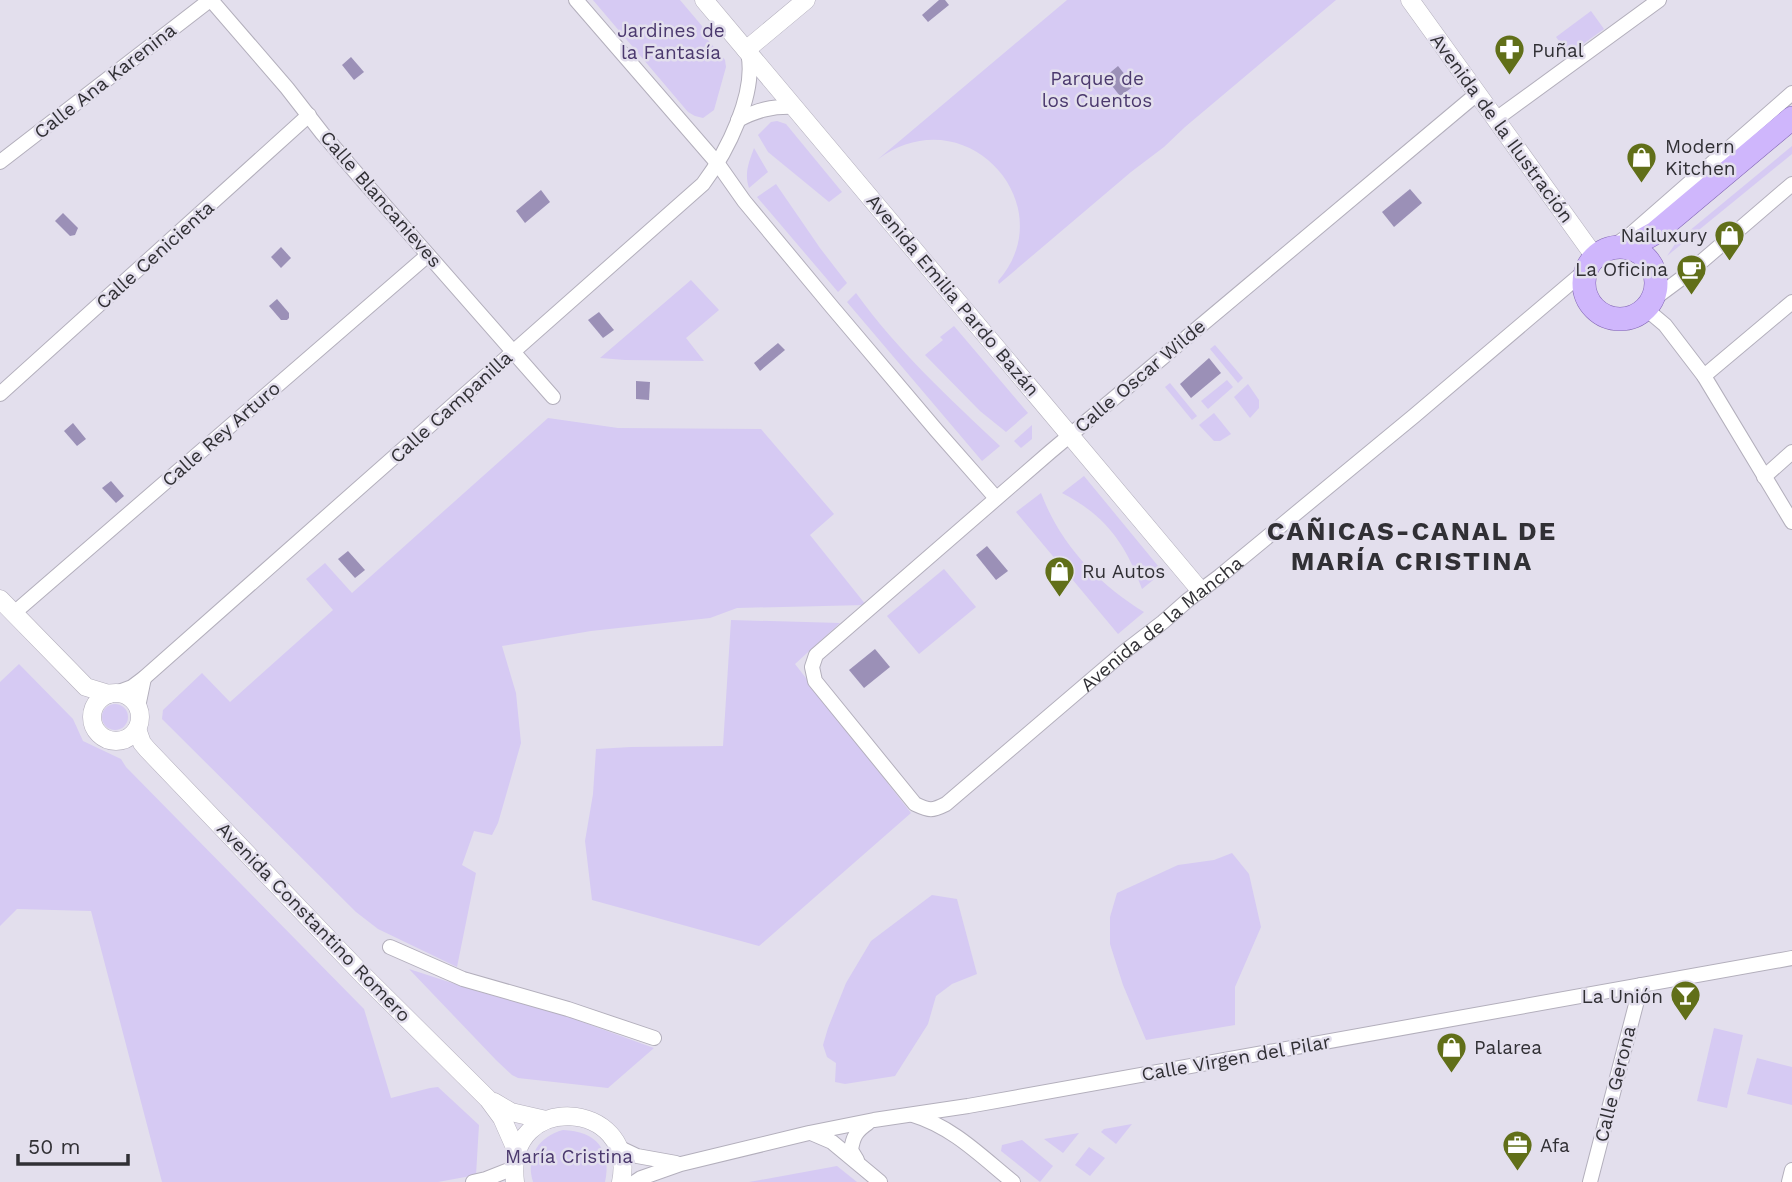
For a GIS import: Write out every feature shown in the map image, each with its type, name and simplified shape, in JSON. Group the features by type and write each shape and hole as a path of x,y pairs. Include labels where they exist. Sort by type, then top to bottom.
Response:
{"main road":[{"name":"Avenida de la Mancha","path":"1605,256 1655,233 1792,118"},
{"path":"1654,270 1665,243 1792,136"},
{"path":"1639,252 1654,270 1657,288 1649,305 1637,315 1623,320 1609,318 1596,311 1587,299 1583,285 1605,256 1639,252"}],"street":[{"name":"Calle Blancanieves","path":"210,0 553,397"},
{"name":"Calle Ana Karenina","path":"0,162 210,0"},
{"path":"576,0 718,164 793,262 996,498"},
{"name":"Avenida Emilia Pardo Bazán","path":"704,0 1200,590"},
{"path":"747,51 806,0"},
{"name":"Avenida de la Ilustración","path":"1410,0 1496,119 1605,256"},
{"path":"1496,119 1659,0"},
{"name":"Calle Campanilla","path":"112,693 132,687 144,678 703,184 718,164 738,120 749,85 751,66 747,51"},
{"name":"Calle Oscar Wilde","path":"812,667 816,655 996,498 1478,93"},
{"name":"Avenida de la Mancha","path":"812,667 815,681 915,804 928,810 946,804 1200,590 1605,256 1792,93"},
{"path":"738,120 766,108 795,107"},
{"name":"Calle Cenicienta","path":"0,394 309,115"},
{"path":"1792,184 1649,305 1703,376 1792,522"},
{"name":"Calle Rey Arturo","path":"14,613 428,254"},
{"path":"1703,376 1792,302"},
{"path":"1764,477 1792,452"},
{"path":"0,598 86,687 93,709"},
{"path":"138,707 144,678"},
{"path":"86,687 127,695 133,700 140,715 134,737 111,740 103,737 93,725 96,702 112,693"},
{"name":"Avenida Constantino Romero","path":"134,737 363,975 488,1099 502,1118 515,1167"},
{"path":"390,947 463,979 568,1009 654,1038"},
{"name":"Calle Virgen del Pilar","path":"635,1182 681,1164 874,1120 1792,958"},
{"name":"Calle Gerona","path":"1590,1182 1641,985"},
{"name":"Avenida Constantino Romero","path":"488,1099 511,1112 546,1121"},
{"path":"951,1131 959,1112 968,1105"},
{"path":"909,1114 951,1131 1013,1182"},
{"path":"473,1182 515,1167 519,1146 528,1133 555,1117 572,1115 589,1119 603,1128 615,1141 623,1166 621,1182"},
{"path":"862,1167 850,1150 855,1133 874,1120"},
{"path":"809,1133 832,1142 880,1182"},
{"name":"Calle Virgen del Pilar","path":"618,1147 637,1156 681,1164"},
{"path":"1789,1182 1792,1170"}],"green space":[{"name":"Jardines de la Fantasía","path":"593,0 680,0 725,60 726,67 714,110 703,118 688,112"},
{"name":"Parque de los Cuentos","path":"1067,0 1336,0 999,284 998,281 1016,251 1020,221 1012,192 996,167 972,149 942,140 910,143 877,160"},
{"path":"1591,11 1604,29 1569,54 1556,37"},
{"path":"771,122 786,124 842,192 829,202 768,152 758,135"},
{"path":"1792,146 1792,154 1667,256 1677,241"},
{"path":"754,148 768,172 749,188 747,172"},
{"path":"776,184 847,283 838,292 757,197"},
{"path":"691,280 719,310 686,338 704,361 600,358"},
{"path":"856,293 906,354 1000,446 982,461 847,302"},
{"path":"954,326 1028,413 1006,432 980,411 925,355 943,340 940,337"},
{"path":"1215,345 1243,378 1238,383 1210,349"},
{"path":"1227,380 1233,387 1208,409 1201,401"},
{"path":"1170,383 1197,416 1192,420 1165,387"},
{"path":"1248,384 1259,400 1259,408 1250,418 1234,397"},
{"path":"1214,413 1231,434 1220,441 1214,441 1199,425"},
{"path":"548,418 618,428 761,429 834,514 810,535 866,605 737,608 710,618 591,631 502,646 516,693 521,743 498,823 492,835 474,831 462,865 476,873 457,967 378,929 356,912 162,719 163,710 202,673 230,702 333,610 306,579 325,563 352,593"},
{"path":"1032,425 1032,439 1021,448 1014,441"},
{"path":"1084,476 1163,572 1142,589 1129,558 1112,532 1090,511 1062,493"},
{"path":"1041,493 1059,529 1082,561 1111,589 1144,612 1118,634 1016,512"},
{"path":"944,569 976,607 919,654 887,616"},
{"path":"731,620 840,623 795,664 911,813 759,946 592,900 585,841 593,794 596,749 723,746"},
{"path":"19,664 73,719 83,741 121,759 364,1009 391,1098 438,1087 479,1125 476,1175 438,1182 162,1182 91,911 17,909 0,926 0,682"},
{"path":"115,704 124,708 128,717 124,726 115,730 106,726 102,717 106,708"},
{"path":"1232,853 1249,874 1261,927 1235,987 1235,1025 1146,1040 1123,985 1110,944 1110,917 1117,893 1178,865 1214,860"},
{"path":"932,895 957,899 977,974 952,984 936,996 928,1024 895,1076 845,1084 835,1082 836,1063 827,1057 823,1045 846,983 871,941"},
{"path":"409,969 552,1011 654,1048 608,1088 518,1078 496,1060"},
{"path":"1714,1028 1743,1035 1727,1108 1697,1101"},
{"path":"1757,1058 1792,1067 1792,1105 1747,1094"},
{"path":"1132,1124 1116,1144 1101,1132 1104,1129"},
{"name":"María Cristina","path":"563,1130 584,1134 599,1144 606,1161 605,1182 533,1182 531,1164 536,1149 547,1137"},
{"path":"1079,1133 1063,1153 1044,1139"},
{"path":"1022,1140 1053,1166 1040,1182 1001,1151 1002,1145"},
{"path":"1089,1147 1105,1158 1090,1176 1075,1165"},
{"path":"837,1166 857,1182 749,1182"}],"shaded area":[{"path":"939,0 945,0 949,5 928,22 922,15"},
{"path":"351,57 364,72 354,80 342,65"},
{"path":"1118,66 1134,86 1120,96 1105,77"},
{"path":"1410,189 1422,203 1394,227 1382,212"},
{"path":"541,190 550,202 525,223 516,211"},
{"path":"63,213 78,228 75,235 70,236 55,221"},
{"path":"281,247 291,258 281,268 271,257"},
{"path":"277,299 289,313 287,320 281,320 269,306"},
{"path":"599,312 614,330 603,338 588,320"},
{"path":"778,343 785,350 760,371 754,363"},
{"path":"1209,358 1221,373 1191,398 1180,384"},
{"path":"636,381 650,382 649,400 636,399"},
{"path":"73,423 86,439 77,446 64,431"},
{"path":"111,481 124,496 116,503 102,488"},
{"path":"987,546 1008,571 996,580 976,555"},
{"path":"348,551 365,570 355,578 338,559"},
{"path":"875,649 890,667 864,688 849,670"}],"place":[{"name":"Puñal","path":"1509,77"},
{"name":"Modern Kitchen","path":"1642,184"},
{"name":"Nailuxury","path":"1730,262"},
{"name":"La Oficina","path":"1691,296"},
{"name":"Ru Autos","path":"1059,598"},
{"name":"La Unión","path":"1686,1023"},
{"name":"Palarea","path":"1451,1074"},
{"name":"Afa","path":"1517,1172"}],"district":[{"name":"CAÑICAS-CANAL DE MARÍA CRISTINA","path":"1412,546"}]}
